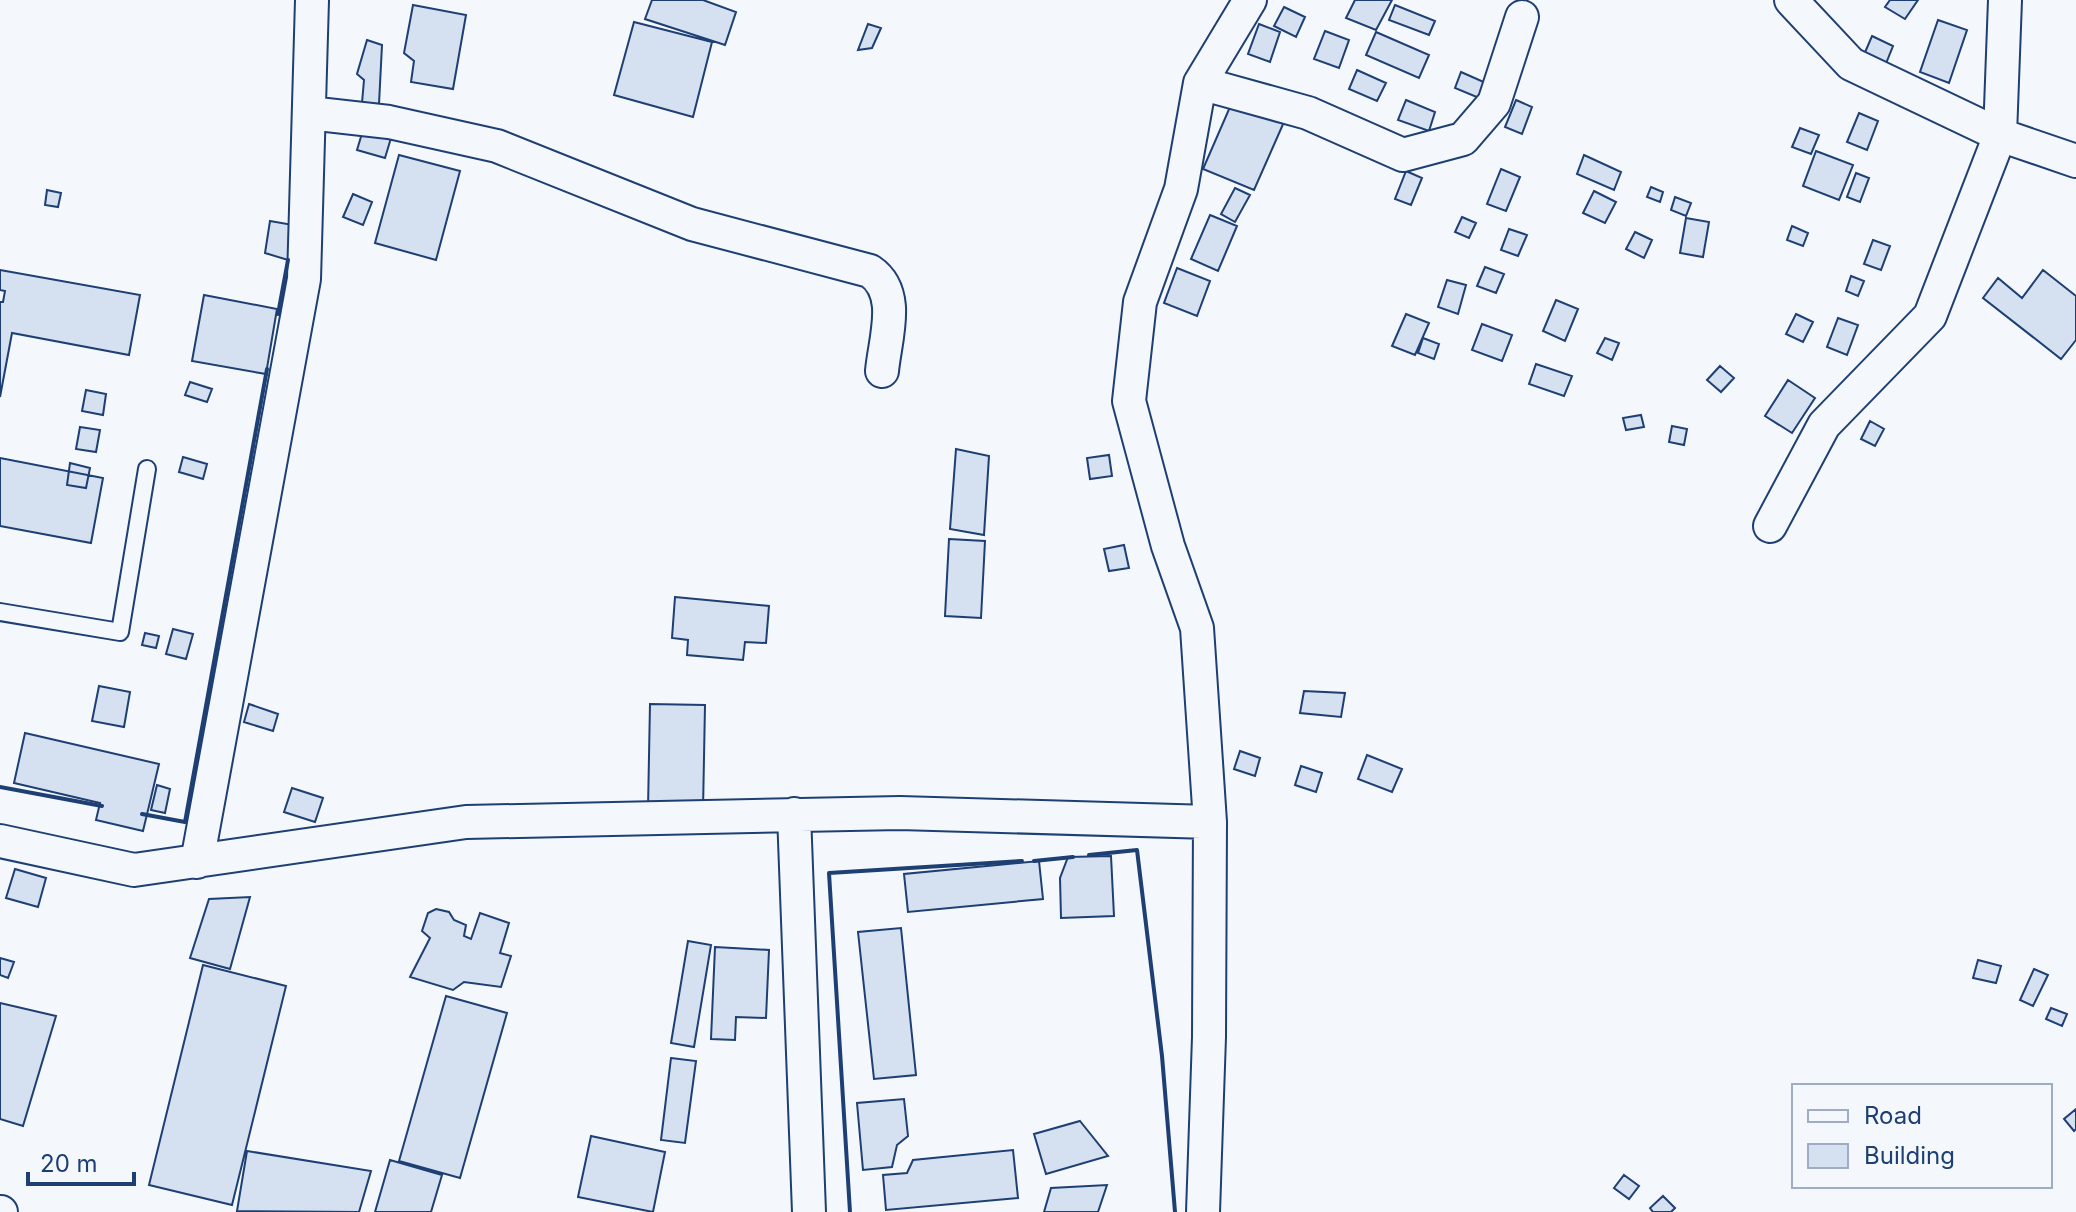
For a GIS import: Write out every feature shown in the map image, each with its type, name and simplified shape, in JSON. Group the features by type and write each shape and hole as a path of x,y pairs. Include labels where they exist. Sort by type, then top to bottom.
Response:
{"street":[{"path":"197,862 304,279 312,0"},
{"path":"1203,1212 1209,1037 1210,822 1197,628 1168,546 1129,401 1140,302 1181,189 1200,83 1250,0"},
{"path":"1791,0 1851,64 2000,135 2076,161"},
{"path":"1770,526 1824,425 1930,316 2000,135 2005,0"},
{"path":"1200,83 1308,113 1403,155 1463,139 1494,103 1522,17"},
{"path":"309,113 389,122 486,143 533,158 692,224 870,271 880,278 890,299 882,371"},
{"path":"0,841 134,870 466,822 900,813 1210,822"},
{"path":"794,814 809,1212"}],"lane":[{"path":"0,612 120,632 147,469"}],"building":[{"path":"652,0 703,0 736,12 725,45 645,19"},
{"path":"1355,0 1392,0 1376,30 1346,18"},
{"path":"1890,0 1918,0 1905,19 1885,7"},
{"path":"413,5 466,15 453,89 411,82 414,61 404,53"},
{"path":"1395,5 1435,21 1429,35 1389,20"},
{"path":"1284,7 1305,17 1296,37 1274,26"},
{"path":"1938,20 1967,30 1949,83 1920,72"},
{"path":"634,22 712,42 693,117 614,95"},
{"path":"868,24 881,28 872,48 858,50"},
{"path":"1259,24 1280,32 1270,62 1248,54"},
{"path":"1325,31 1349,40 1339,68 1314,59"},
{"path":"1376,32 1429,55 1419,78 1366,55"},
{"path":"1872,36 1893,46 1885,66 1863,57"},
{"path":"367,40 382,45 379,104 362,103 364,80 357,74"},
{"path":"1357,70 1386,83 1377,101 1349,89"},
{"path":"1461,72 1486,83 1479,98 1455,88"},
{"path":"1233,100 1284,122 1254,190 1203,169"},
{"path":"1406,100 1435,112 1429,131 1398,120"},
{"path":"1516,100 1532,107 1522,134 1505,127"},
{"path":"1859,113 1878,121 1867,150 1847,142"},
{"path":"1800,128 1819,135 1811,154 1792,147"},
{"path":"363,130 391,138 385,158 357,150"},
{"path":"1816,151 1853,165 1839,200 1803,186"},
{"path":"399,155 460,171 436,260 375,243"},
{"path":"1584,155 1621,172 1614,190 1577,174"},
{"path":"1501,169 1520,177 1506,211 1487,204"},
{"path":"1406,171 1422,178 1411,205 1395,199"},
{"path":"1856,173 1869,178 1860,202 1847,197"},
{"path":"1651,187 1663,192 1660,202 1647,197"},
{"path":"1235,188 1250,195 1235,222 1221,214"},
{"path":"47,190 61,193 58,207 45,205"},
{"path":"1594,191 1616,202 1605,223 1583,213"},
{"path":"353,194 372,202 363,225 343,217"},
{"path":"1675,197 1691,203 1686,216 1671,210"},
{"path":"1210,215 1237,226 1218,271 1191,259"},
{"path":"1462,217 1476,223 1469,238 1455,232"},
{"path":"1686,218 1709,222 1703,257 1680,253"},
{"path":"270,221 293,225 288,260 265,253"},
{"path":"1792,226 1808,233 1803,246 1787,240"},
{"path":"1509,229 1527,235 1518,256 1501,250"},
{"path":"1635,232 1652,240 1644,258 1626,249"},
{"path":"1873,240 1890,246 1881,270 1864,264"},
{"path":"1485,267 1504,274 1496,293 1477,286"},
{"path":"1177,268 1210,281 1197,316 1164,303"},
{"path":"0,270 140,295 129,355 12,333 0,397 0,302 3,302 5,291 0,290"},
{"path":"2043,270 2076,296 2076,340 2061,359 1983,298 1998,278 2022,298"},
{"path":"1851,276 1864,281 1858,296 1846,291"},
{"path":"1447,280 1466,285 1458,314 1438,307"},
{"path":"204,295 277,309 266,374 192,361"},
{"path":"1556,300 1578,309 1565,341 1543,331"},
{"path":"1406,314 1429,323 1415,355 1392,346"},
{"path":"1796,314 1813,322 1803,342 1786,334"},
{"path":"1838,318 1858,325 1847,355 1827,347"},
{"path":"1482,324 1512,335 1502,361 1472,350"},
{"path":"1423,338 1439,344 1434,359 1418,353"},
{"path":"1605,338 1619,343 1612,360 1597,353"},
{"path":"1536,364 1572,376 1564,396 1529,384"},
{"path":"1720,366 1734,378 1721,392 1707,380"},
{"path":"1788,380 1815,398 1792,433 1765,416"},
{"path":"190,382 212,389 207,402 185,395"},
{"path":"86,390 106,394 103,415 82,411"},
{"path":"1641,415 1644,427 1626,430 1623,418"},
{"path":"1870,421 1884,429 1875,446 1861,439"},
{"path":"1672,426 1687,429 1684,445 1669,442"},
{"path":"80,427 100,430 96,452 76,449"},
{"path":"956,449 989,456 984,535 950,529"},
{"path":"1109,455 1112,476 1090,479 1087,458"},
{"path":"183,457 207,464 203,479 179,472"},
{"path":"0,458 103,478 91,543 0,526"},
{"path":"70,463 90,468 86,488 67,485"},
{"path":"949,539 985,541 981,618 945,616"},
{"path":"1124,545 1129,568 1109,571 1104,549"},
{"path":"675,597 769,606 766,643 745,642 743,660 687,655 688,640 672,638"},
{"path":"173,629 193,634 186,659 166,654"},
{"path":"145,633 159,636 156,648 142,645"},
{"path":"99,686 130,692 124,727 92,721"},
{"path":"1304,691 1345,693 1341,717 1300,713"},
{"path":"249,704 278,714 273,731 244,722"},
{"path":"650,704 705,705 703,810 648,809"},
{"path":"25,733 159,764 143,831 96,820 100,803 14,783"},
{"path":"1240,751 1260,758 1255,776 1234,769"},
{"path":"1367,755 1402,769 1392,792 1358,779"},
{"path":"1301,766 1322,773 1316,792 1295,785"},
{"path":"157,785 170,789 165,813 151,810"},
{"path":"292,788 323,798 315,822 284,812"},
{"path":"1111,856 1114,916 1061,918 1060,878 1068,857"},
{"path":"1039,861 1043,899 908,912 904,874"},
{"path":"15,869 46,878 38,907 6,898"},
{"path":"250,897 230,969 190,958 209,899"},
{"path":"436,909 449,912 454,920 466,925 464,936 471,939 480,913 509,923 500,953 511,956 501,987 464,982 453,990 410,977 430,938 422,931 428,913"},
{"path":"901,928 916,1075 874,1079 858,932"},
{"path":"688,941 711,945 694,1047 671,1043"},
{"path":"715,947 769,950 766,1018 736,1017 735,1040 711,1039"},
{"path":"0,958 14,962 8,978 0,975"},
{"path":"1978,960 2001,966 1996,983 1973,978"},
{"path":"203,965 286,986 232,1205 149,1185"},
{"path":"2034,969 2048,975 2033,1006 2020,1000"},
{"path":"446,996 507,1013 460,1178 399,1161"},
{"path":"0,1003 56,1016 23,1126 0,1119"},
{"path":"2051,1008 2067,1014 2062,1026 2046,1019"},
{"path":"671,1058 696,1061 685,1143 661,1140"},
{"path":"904,1099 908,1136 897,1145 892,1167 863,1170 857,1103"},
{"path":"2076,1109 2076,1129 2074,1131 2064,1119"},
{"path":"1080,1121 1108,1156 1046,1174 1034,1134"},
{"path":"591,1136 665,1152 653,1212 578,1197"},
{"path":"1013,1150 1018,1198 886,1210 883,1175 907,1173 913,1160"},
{"path":"247,1151 371,1171 359,1212 237,1211"},
{"path":"390,1160 442,1175 431,1212 375,1212"},
{"path":"1624,1175 1639,1186 1629,1199 1614,1188"},
{"path":"1107,1185 1098,1212 1044,1212 1051,1188"},
{"path":"1663,1196 1675,1208 1671,1212 1653,1212 1650,1208"}],"wall":[{"path":"278,314 288,260"},
{"path":"142,814 185,822 267,369"},
{"path":"0,787 102,806"},
{"path":"1089,855 1137,850 1162,1056 1175,1212"},
{"path":"1034,861 1073,857"},
{"path":"850,1212 829,873 1022,861"}]}
